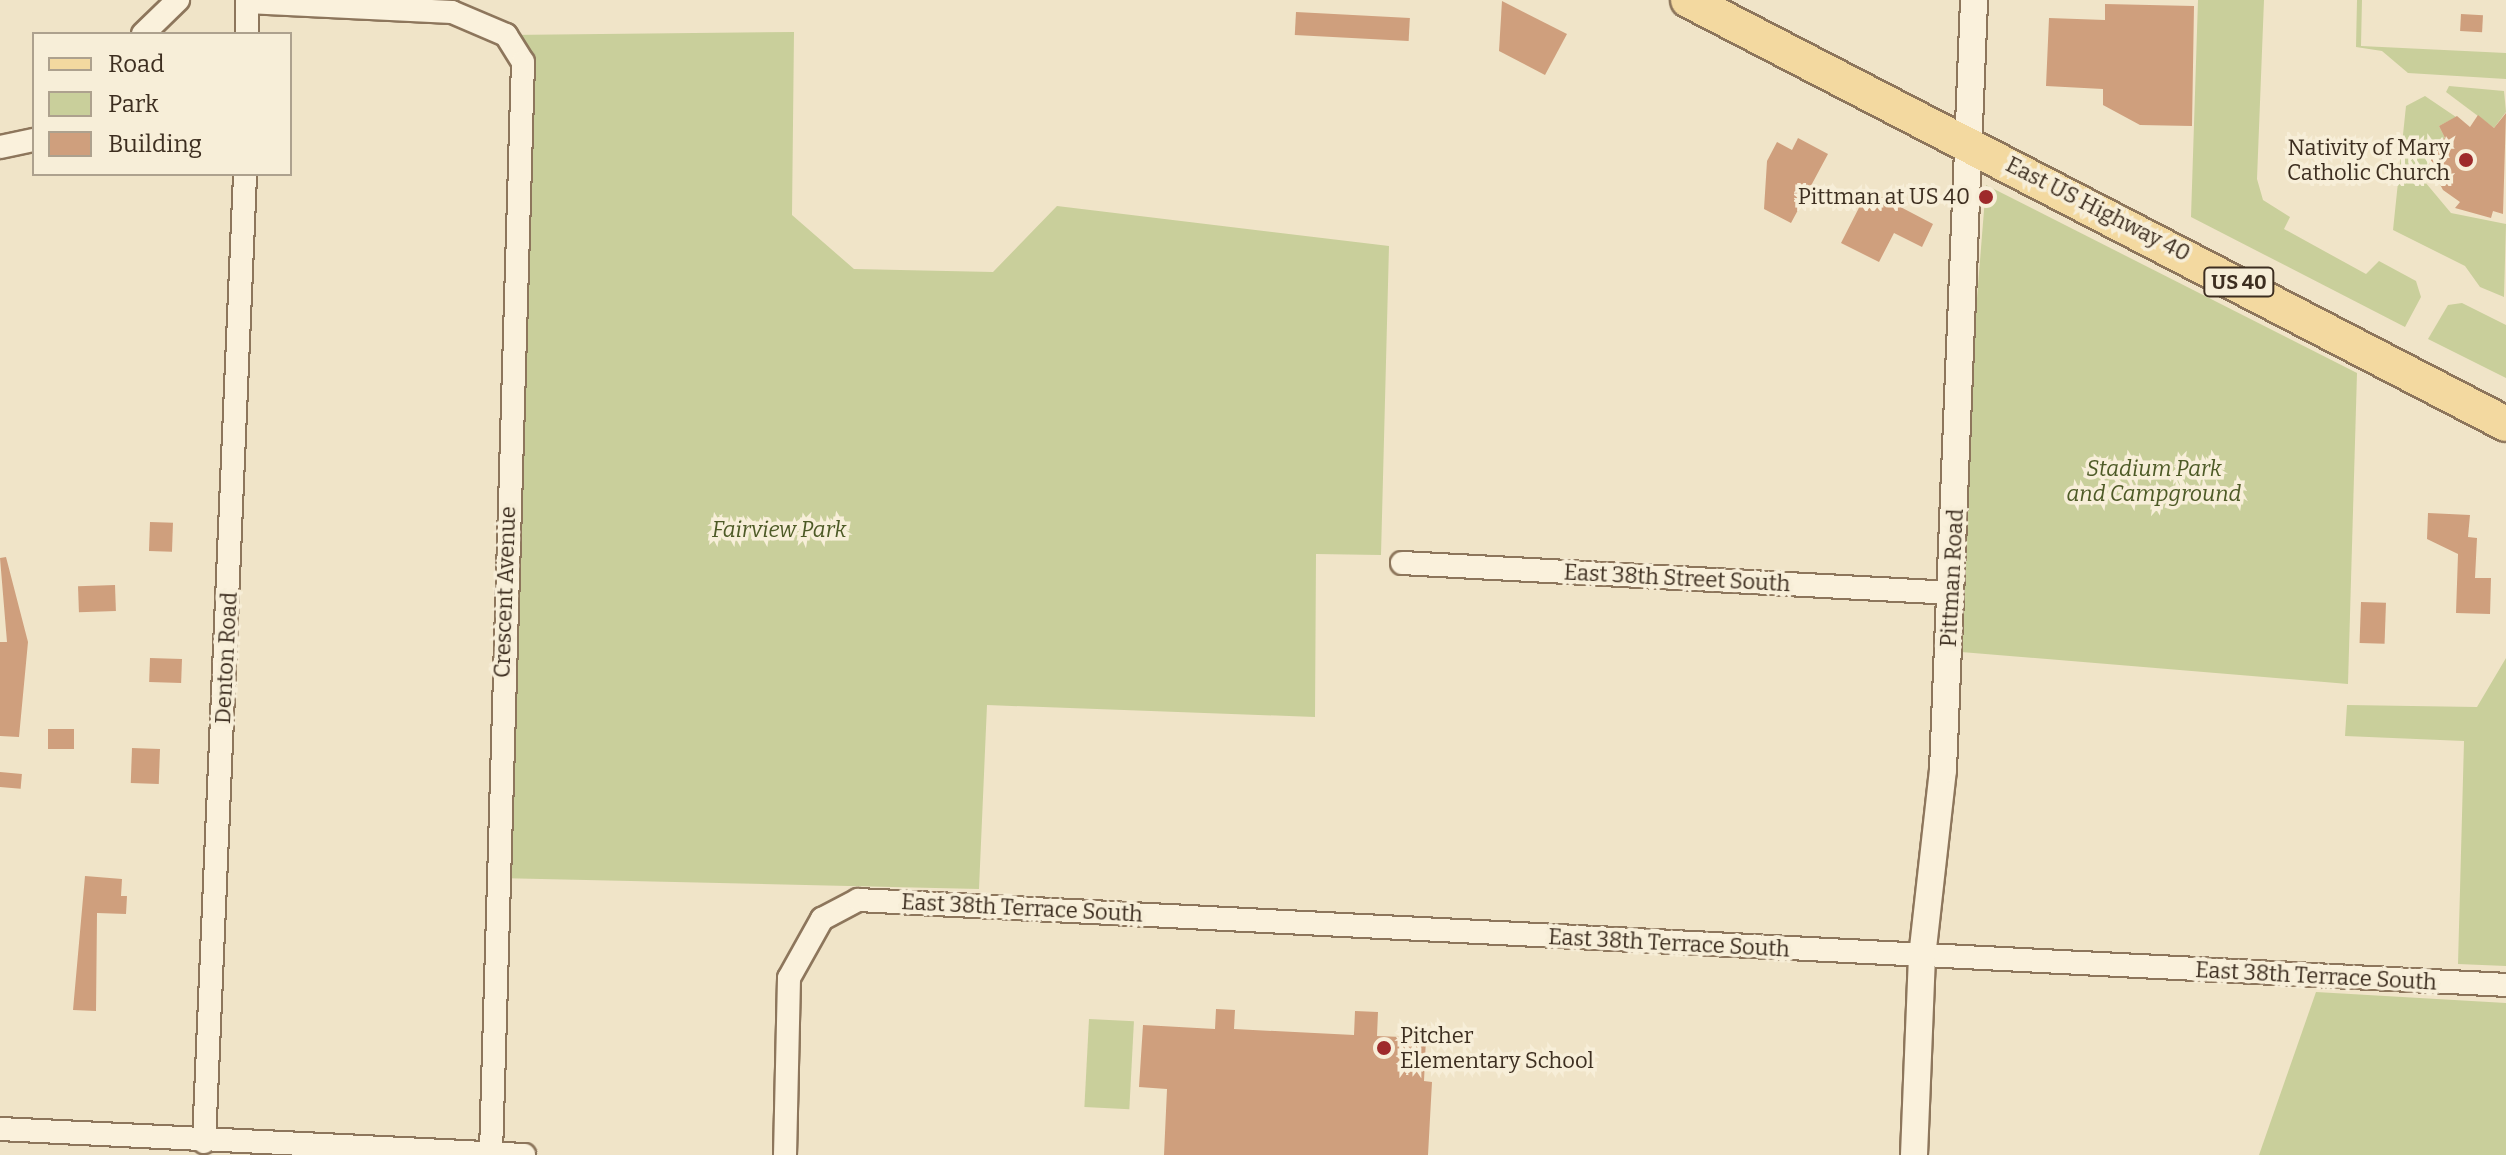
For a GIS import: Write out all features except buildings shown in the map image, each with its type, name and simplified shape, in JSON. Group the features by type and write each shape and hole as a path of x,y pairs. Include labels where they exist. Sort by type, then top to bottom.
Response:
{"main road":[{"name":"East US Highway 40","path":"1688,0 1970,143 2506,424"}],"street":[{"path":"145,32 178,0"},
{"name":"Pittman Road","path":"1914,1155 1922,957 1943,770 1974,0"},
{"path":"247,1 247,32"},
{"name":"Crescent Avenue","path":"247,1 452,12 506,35 523,62 505,1154"},
{"path":"0,147 32,140"},
{"name":"Denton Road","path":"204,1142 245,176"},
{"name":"East 38th Street South","path":"1402,563 1952,593"},
{"name":"East 38th Terrace South","path":"785,1155 789,978 803,943 834,910 858,900 2506,985"},
{"path":"0,1129 204,1142 505,1154"}],"green space":[{"path":"2198,0 2264,0 2257,179 2263,200 2290,217 2284,229 2366,274 2379,261 2416,281 2421,297 2405,327 2191,217"},
{"path":"2357,0 2362,0 2361,46 2506,53 2506,79 2408,73 2382,51 2356,47"},
{"name":"Fairview Park","path":"794,32 792,215 854,269 993,272 1057,206 1389,246 1381,555 1316,554 1315,717 987,705 979,889 496,878 523,62 506,35"},
{"path":"2449,86 2504,91 2506,112 2494,128 2446,92"},
{"path":"2425,96 2456,117 2439,126 2445,138 2422,150 2432,169 2420,176 2451,213 2506,224 2504,297 2480,287 2465,266 2393,230 2406,106"},
{"name":"Stadium Park and Campground","path":"1986,185 2357,373 2348,684 1949,651"},
{"path":"2462,303 2506,325 2506,378 2428,339 2448,305"},
{"path":"2506,658 2506,966 2458,964 2464,741 2345,736 2347,705 2477,707"},
{"path":"2316,992 2506,1003 2506,1155 2259,1155"},
{"path":"1089,1019 1134,1021 1129,1109 1084,1107"}],"place":[{"name":"Nativity of Mary Catholic Church","path":"2466,160"},
{"name":"Pittman at US 40","path":"1986,197"},
{"name":"Pitcher Elementary School","path":"1384,1048"}]}
